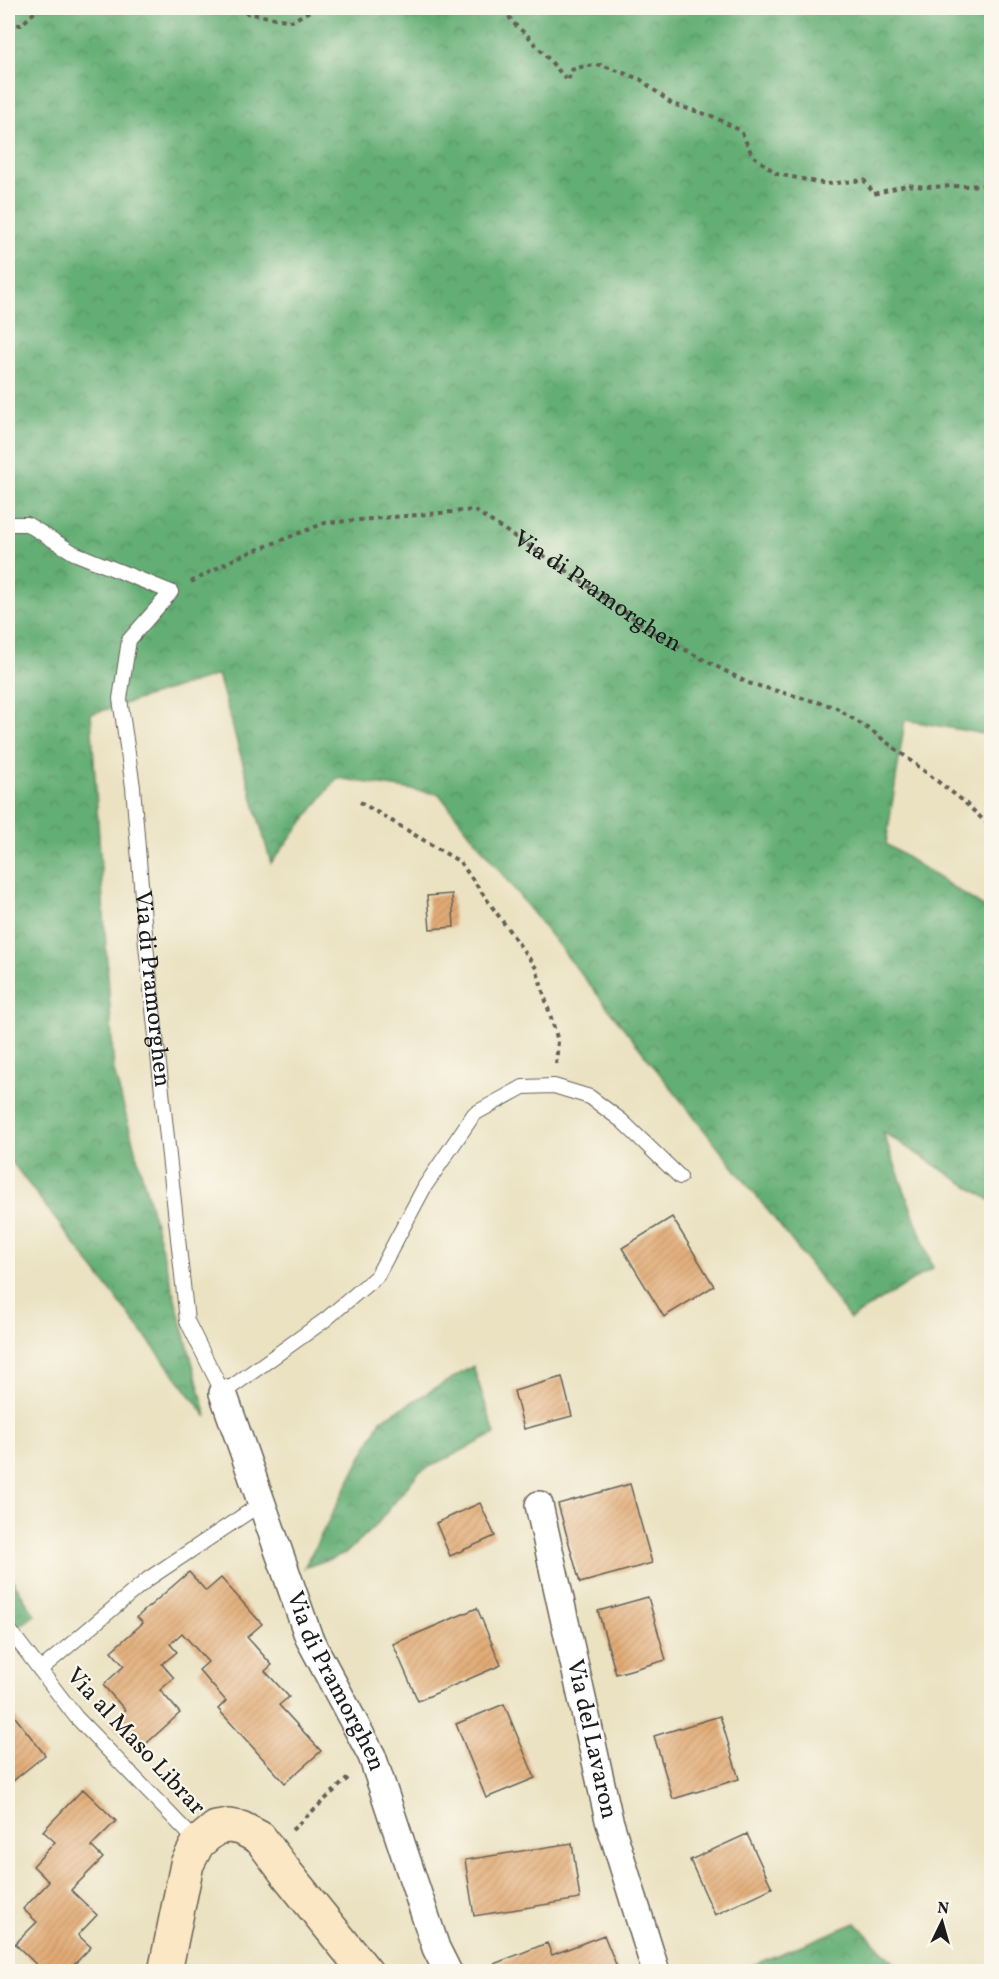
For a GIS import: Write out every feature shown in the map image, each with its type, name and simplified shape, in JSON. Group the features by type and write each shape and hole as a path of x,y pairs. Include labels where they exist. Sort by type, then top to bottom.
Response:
{"street":[{"name":"Via di Pramorghen","path":"224,1393 309,1638 372,1756 436,1948 448,1971"},
{"name":"Via del Lavaron","path":"539,1505 609,1820 656,1971"},
{"path":"165,1971 187,1864 198,1843 216,1828 229,1826 241,1828 260,1838 366,1971"}],"lane":[{"path":"8,524 27,524 74,553 171,592"},
{"name":"Via di Pramorghen","path":"171,592 129,640 120,699 133,787 146,945 187,1321 224,1393"},
{"path":"224,1393 325,1320 377,1276 425,1186 474,1114 523,1087 554,1086 590,1097 622,1121 680,1177"},
{"name":"Via al Maso Librar","path":"40,1670 148,1579 262,1503"},
{"name":"Via al Maso Librar","path":"8,1628 76,1717 198,1843"}],"path":[{"path":"8,24 21,25 39,8"},
{"path":"237,8 246,13 292,21 315,8"},
{"path":"504,8 512,22 529,37 568,81 571,70 601,65 640,79 672,104 712,116 741,131 752,155 777,174 827,184 864,180 874,194 906,185 926,187 992,185"},
{"name":"Via di Pramorghen","path":"171,592 237,558 324,523 474,510 564,569 657,635 748,683 835,707 876,734 962,800 992,828"},
{"path":"360,802 460,862 536,968 558,1041 554,1086"},
{"path":"270,1851 372,1756"}],"green space":[{"path":"8,8 991,8 991,735 905,720 886,844 991,912 991,1201 883,1132 933,1268 850,1319 795,1245 439,794 337,778 271,863 218,675 91,714 114,1071 207,1417 8,1157"},
{"path":"473,1366 495,1434 419,1472 377,1524 346,1553 304,1568 381,1420"},
{"path":"8,1573 35,1615 8,1634"},
{"path":"856,1923 901,1971 738,1971"}],"building":[{"path":"452,894 454,927 430,929 427,896"},
{"path":"672,1217 714,1286 664,1317 622,1248"},
{"path":"562,1377 572,1416 524,1429 514,1391"},
{"path":"630,1484 652,1563 580,1583 558,1504"},
{"path":"480,1503 495,1536 450,1556 436,1523"},
{"path":"189,1572 206,1591 221,1578 262,1624 247,1637 272,1665 265,1671 289,1697 279,1705 321,1751 285,1783 218,1709 226,1701 199,1670 208,1662 182,1633 170,1644 177,1652 162,1664 174,1678 160,1690 180,1713 137,1752 111,1723 125,1710 103,1685 124,1666 111,1651 143,1623 137,1617"},
{"path":"648,1597 666,1660 616,1674 598,1611"},
{"path":"477,1608 501,1665 418,1701 393,1644"},
{"path":"504,1704 535,1778 486,1798 456,1724"},
{"path":"8,1708 45,1755 8,1785"},
{"path":"720,1716 739,1779 673,1799 654,1736"},
{"path":"83,1789 116,1821 91,1846 103,1858 71,1890 97,1915 78,1935 91,1947 67,1972 44,1972 15,1944 37,1922 23,1909 49,1882 33,1866 55,1842 43,1831"},
{"path":"747,1834 772,1888 715,1915 690,1860"},
{"path":"572,1843 580,1899 474,1916 465,1860"},
{"path":"604,1935 619,1972 497,1972 494,1964 547,1943 552,1955"}]}
